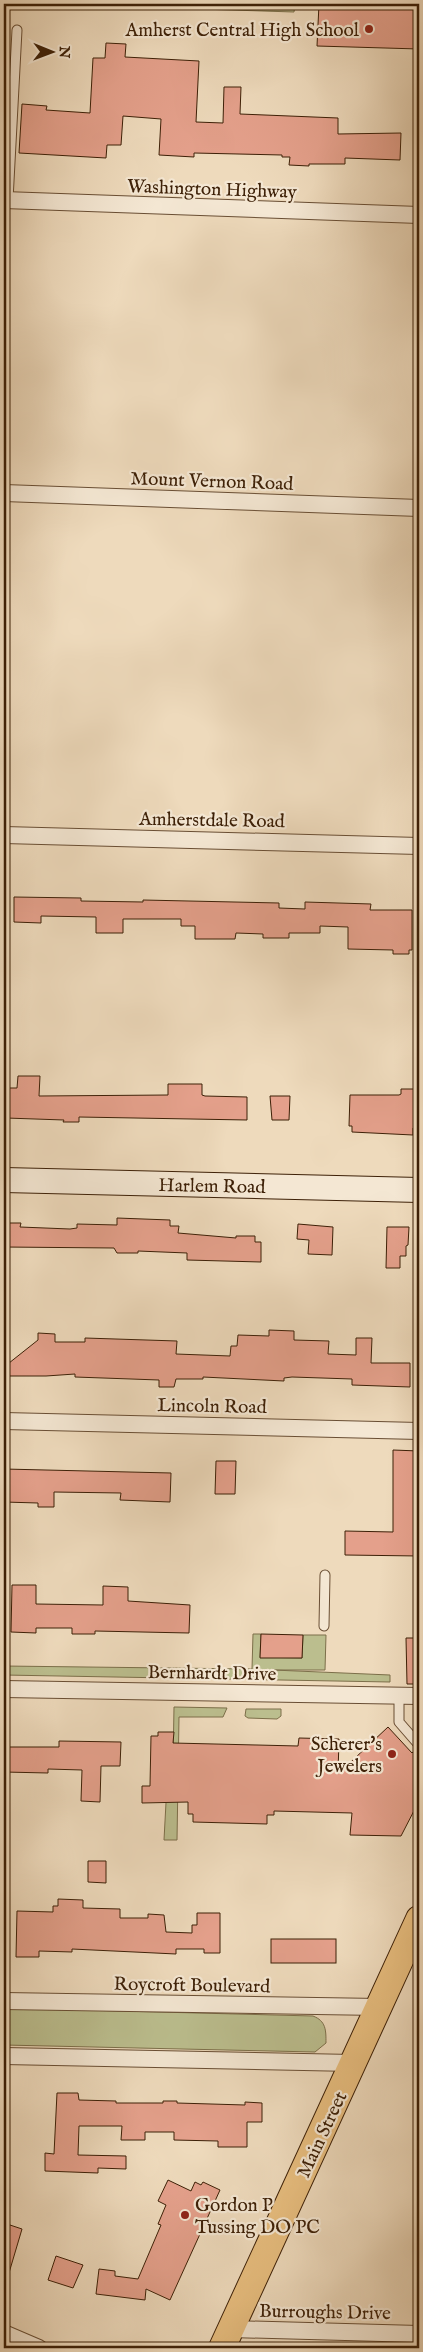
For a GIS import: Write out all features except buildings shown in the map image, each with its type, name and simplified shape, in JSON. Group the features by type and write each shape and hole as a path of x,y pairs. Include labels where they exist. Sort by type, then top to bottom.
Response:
{"main road":[{"name":"Harlem Road","path":"4,1180 419,1190"},
{"name":"Main Street","path":"226,2339 419,1919"}],"street":[{"name":"Washington Highway","path":"6,200 419,215"},
{"name":"Mount Vernon Road","path":"4,493 419,508"},
{"name":"Amherstdale Road","path":"4,835 419,846"},
{"name":"Lincoln Road","path":"4,1421 419,1431"},
{"name":"Bernhardt Drive","path":"4,1689 419,1696"},
{"name":"Roycroft Boulevard","path":"4,2001 379,2007"},
{"path":"4,2056 353,2063"},
{"path":"4,2333 39,2348"},
{"name":"Burroughs Drive","path":"226,2339 419,2334"}],"lane":[{"path":"6,200 17,30"},
{"path":"324,1626 325,1574"},
{"path":"399,1696 398,1722 419,1745"}],"green space":[{"path":"201,4 295,4 294,12 200,9"},
{"path":"253,1634 261,1634 260,1657 302,1658 303,1635 326,1635 325,1670 273,1670 390,1675 390,1682 4,1675 4,1666 252,1669"},
{"path":"174,1707 227,1708 223,1717 179,1717 177,1840 164,1840 168,1765 173,1764"},
{"path":"246,1709 281,1709 281,1716 277,1719 248,1718 245,1716"},
{"path":"4,2008 313,2016 323,2023 326,2043 315,2052 4,2045"}],"place":[{"name":"Amherst Central High School","path":"369,29"},
{"name":"Scherer's Jewelers","path":"392,1754"},
{"name":"Gordon P Tussing DO PC","path":"185,2215"}]}
